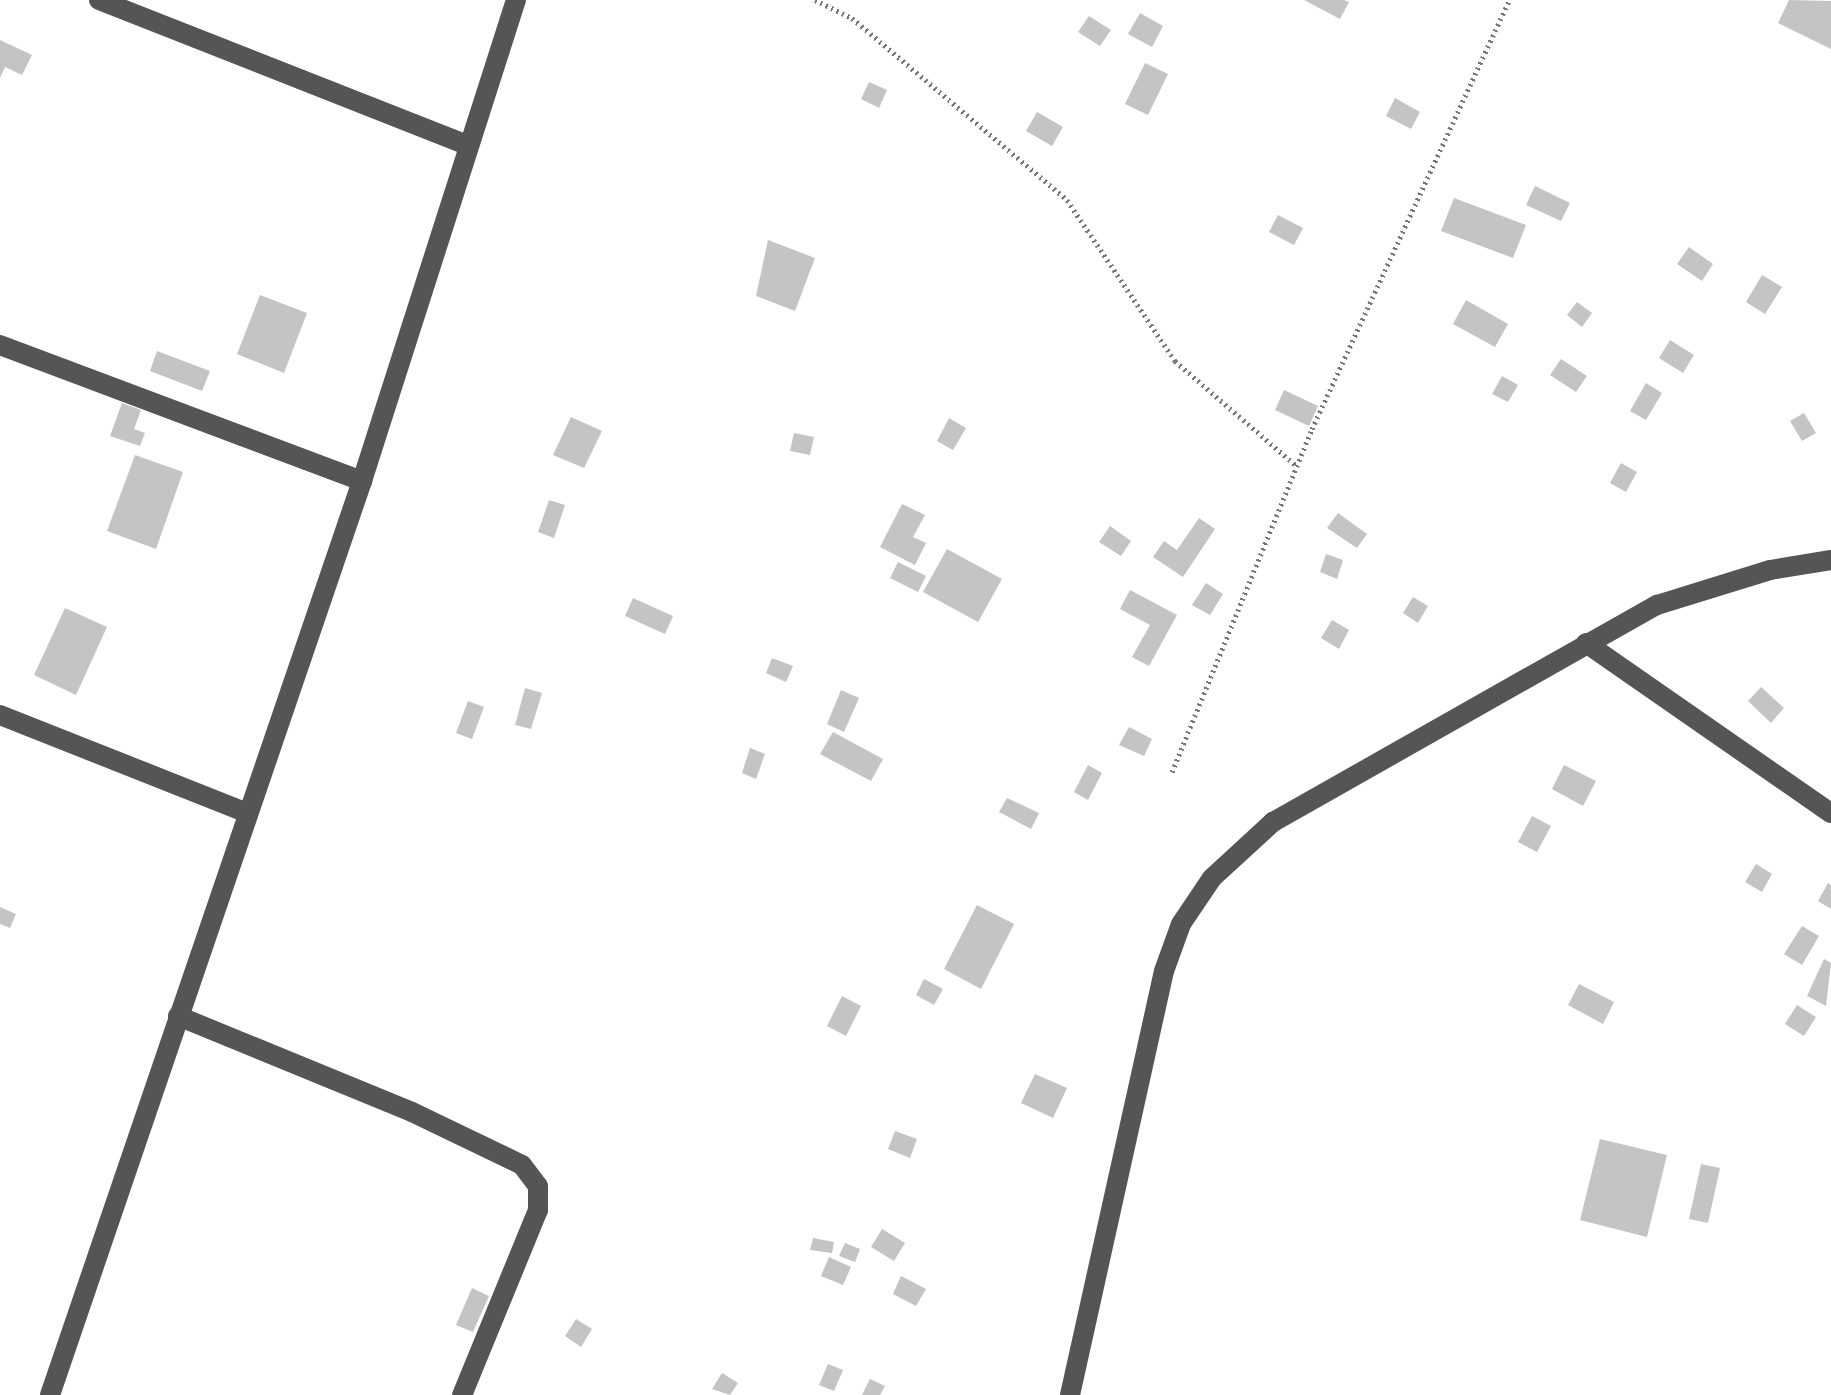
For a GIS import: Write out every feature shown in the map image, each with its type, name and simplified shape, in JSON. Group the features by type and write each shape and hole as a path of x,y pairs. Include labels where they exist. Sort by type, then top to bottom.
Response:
{"street":[{"path":"99,0 468,145"},
{"path":"50,1395 245,812 362,481 516,0"},
{"path":"0,345 362,481"},
{"path":"1070,1395 1164,971 1181,924 1212,878 1273,822 1657,605 1770,570 1831,560"},
{"path":"1586,643 1831,813"},
{"path":"0,715 245,812"},
{"path":"178,1016 412,1112 522,1165 538,1186 538,1210 462,1395"}],"path":[{"path":"815,0 852,18 1067,200 1175,361 1298,467"},
{"path":"1172,772 1298,467 1509,0"}],"building":[{"path":"1304,0 1344,0 1349,2 1340,19"},
{"path":"1789,0 1831,1 1831,49 1778,23"},
{"path":"1140,13 1163,26 1152,47 1128,34"},
{"path":"1089,16 1111,30 1100,46 1078,32"},
{"path":"0,40 32,55 22,75 5,67 0,78"},
{"path":"1145,63 1168,74 1148,115 1125,104"},
{"path":"869,82 887,90 879,108 861,99"},
{"path":"1395,98 1420,112 1411,129 1386,116"},
{"path":"1037,112 1063,127 1052,146 1026,131"},
{"path":"1535,186 1570,203 1561,221 1526,205"},
{"path":"1454,198 1526,225 1513,258 1441,231"},
{"path":"1278,215 1303,228 1294,245 1269,232"},
{"path":"768,240 815,258 795,311 756,296"},
{"path":"1689,247 1713,264 1702,281 1677,264"},
{"path":"1762,275 1782,287 1765,314 1746,302"},
{"path":"260,295 307,313 284,373 237,354"},
{"path":"1466,300 1508,324 1495,347 1453,324"},
{"path":"1577,302 1592,313 1582,327 1567,315"},
{"path":"1670,340 1694,355 1683,373 1659,358"},
{"path":"157,351 210,371 202,391 150,371"},
{"path":"1561,359 1587,376 1576,392 1550,375"},
{"path":"1502,376 1518,385 1508,402 1492,394"},
{"path":"1646,383 1662,393 1646,420 1630,411"},
{"path":"1284,390 1318,406 1309,426 1275,410"},
{"path":"122,403 141,410 134,429 145,433 140,446 110,436"},
{"path":"1804,413 1816,433 1802,441 1790,421"},
{"path":"571,417 602,431 584,468 553,455"},
{"path":"949,418 966,428 953,450 937,441"},
{"path":"794,433 814,437 810,455 790,451"},
{"path":"135,455 183,472 156,549 107,531"},
{"path":"1621,463 1637,472 1626,492 1610,483"},
{"path":"549,500 565,505 554,538 538,532"},
{"path":"902,504 925,515 913,537 926,543 915,565 880,547"},
{"path":"1338,513 1367,534 1357,548 1327,528"},
{"path":"1199,518 1215,529 1183,577 1153,557 1164,541 1177,550"},
{"path":"1110,526 1131,541 1121,556 1099,542"},
{"path":"947,549 1002,579 978,622 923,592"},
{"path":"1326,554 1343,560 1337,579 1320,572"},
{"path":"898,562 926,576 918,592 890,578"},
{"path":"1206,583 1223,594 1210,615 1192,605"},
{"path":"1130,590 1177,615 1149,666 1132,657 1150,625 1120,609"},
{"path":"1413,597 1428,606 1418,623 1403,613"},
{"path":"633,598 673,616 665,634 625,616"},
{"path":"65,608 107,627 76,695 34,675"},
{"path":"1332,620 1349,630 1339,649 1321,638"},
{"path":"772,658 793,666 786,682 766,673"},
{"path":"1761,687 1784,708 1771,723 1748,701"},
{"path":"525,688 542,693 531,729 515,725"},
{"path":"841,690 859,698 844,732 827,724"},
{"path":"468,701 484,707 472,739 456,733"},
{"path":"1129,727 1152,739 1144,756 1119,745"},
{"path":"833,732 883,759 871,781 820,754"},
{"path":"750,748 765,754 756,779 742,773"},
{"path":"1088,765 1102,773 1088,800 1074,792"},
{"path":"1564,765 1596,781 1583,806 1552,789"},
{"path":"1007,798 1039,813 1031,829 999,812"},
{"path":"1532,816 1551,826 1537,852 1518,842"},
{"path":"1756,864 1772,874 1762,892 1745,882"},
{"path":"1828,883 1831,885 1831,909 1818,901"},
{"path":"977,905 1014,924 981,989 944,969"},
{"path":"0,907 16,914 10,928 0,924"},
{"path":"1802,926 1819,936 1802,965 1784,954"},
{"path":"1824,959 1831,963 1826,1006 1807,996"},
{"path":"924,979 943,989 934,1005 916,995"},
{"path":"1579,984 1614,1002 1603,1024 1568,1005"},
{"path":"842,996 861,1006 846,1036 827,1026"},
{"path":"1797,1005 1816,1017 1804,1036 1785,1024"},
{"path":"1035,1074 1067,1088 1053,1118 1021,1103"},
{"path":"895,1131 917,1139 910,1158 888,1149"},
{"path":"1600,1139 1667,1155 1647,1237 1580,1220"},
{"path":"1701,1164 1720,1168 1708,1223 1689,1219"},
{"path":"882,1229 905,1243 894,1261 871,1247"},
{"path":"813,1238 834,1242 832,1253 810,1250"},
{"path":"845,1243 860,1249 855,1262 839,1256"},
{"path":"829,1257 851,1267 843,1285 821,1276"},
{"path":"901,1276 926,1289 916,1306 893,1294"},
{"path":"472,1288 489,1296 473,1332 456,1325"},
{"path":"576,1319 592,1329 581,1347 565,1336"},
{"path":"828,1364 843,1370 834,1391 819,1385"},
{"path":"722,1373 738,1383 730,1395 712,1389"},
{"path":"870,1379 885,1386 880,1395 862,1395"}]}
